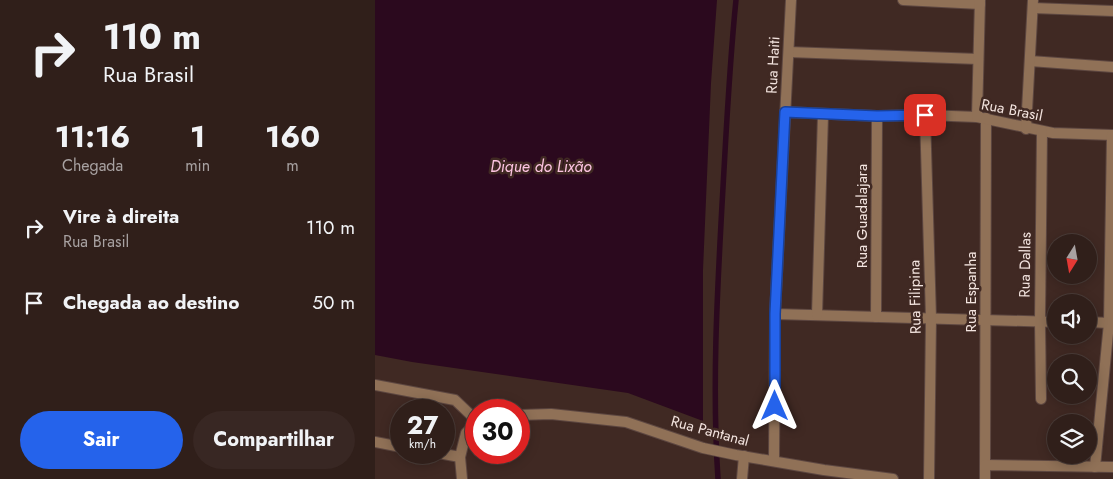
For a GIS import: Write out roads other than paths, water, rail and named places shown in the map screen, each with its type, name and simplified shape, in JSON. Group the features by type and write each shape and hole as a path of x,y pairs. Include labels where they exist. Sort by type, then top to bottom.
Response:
{"street":[{"name":"Rua Haiti","path":"774,461 775,314 791,0"},
{"path":"903,0 980,2"},
{"name":"Rua Espanha","path":"980,2 978,59 986,320 985,479"},
{"path":"1026,129 1033,4 1113,11"},
{"path":"789,52 978,59"},
{"path":"1030,61 1113,67"},
{"name":"Rua Brasil","path":"785,112 823,115 925,115 981,118 1041,131 1112,135"},
{"path":"817,315 823,115"},
{"name":"Rua Filipina","path":"925,115 931,318 929,479"},
{"name":"Rua Guadalajara","path":"876,317 877,116"},
{"name":"Rua Dallas","path":"1041,131 1041,400"},
{"path":"1095,467 1109,323 1112,135"},
{"path":"775,314 1047,321"},
{"path":"1097,322 1109,323"},
{"path":"375,385 455,400 465,410"},
{"name":"Rua Pantanal","path":"530,415 551,414 626,422 703,448 740,456 893,479"},
{"path":"461,479 460,457 465,437"},
{"path":"375,442 390,445"},
{"path":"455,456 460,457"},
{"path":"740,456 742,479"},
{"path":"985,465 1113,467"}],"water":[{"name":"Dique do Lixão","path":"375,0 717,0 711,83 703,270 703,421 628,393 375,355"}],"waterway":[{"path":"718,479 715,411 717,308 731,51 736,0"}]}
